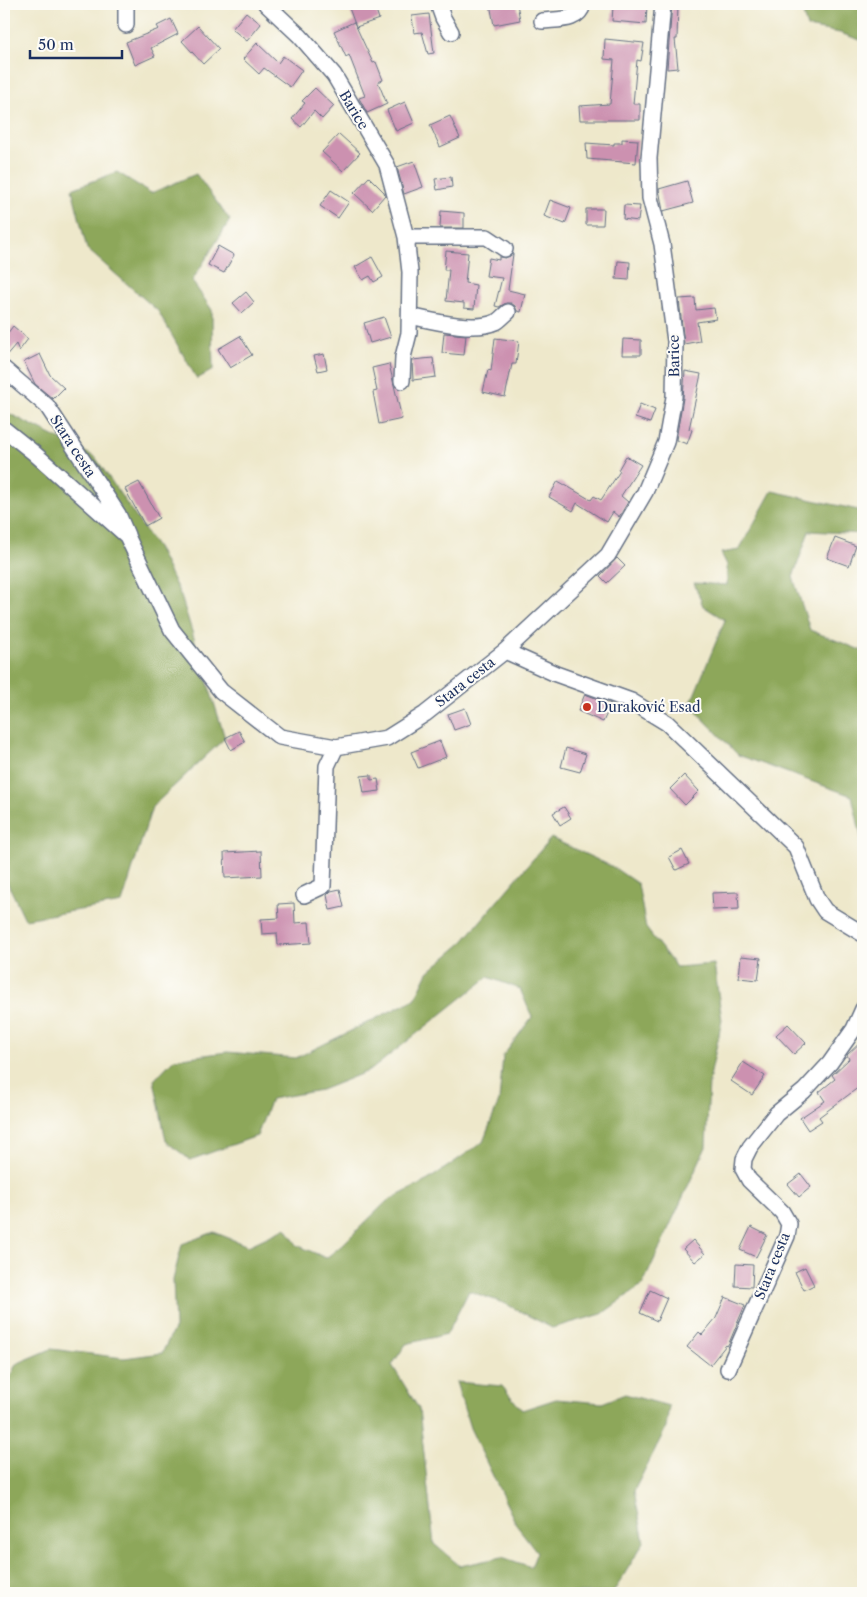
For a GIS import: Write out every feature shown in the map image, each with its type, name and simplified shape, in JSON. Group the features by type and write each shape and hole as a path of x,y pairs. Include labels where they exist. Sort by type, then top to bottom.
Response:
{"street":[{"path":"126,4 126,25"},
{"name":"Barice","path":"266,4 300,36 334,76 387,165 406,237 410,272 409,334 403,357 402,381"},
{"path":"438,4 451,32"},
{"path":"542,21 578,15 582,10 583,4"},
{"name":"Barice","path":"504,651 608,555 645,492 666,442 674,397 675,341 662,244 650,198 649,158 663,4"},
{"path":"406,237 486,237 505,249"},
{"path":"410,316 445,324 484,326 498,322 508,312"},
{"name":"Stara cesta","path":"4,369 47,406 118,514 172,630 220,691 280,737 336,747 388,738 425,714 504,651 556,674 631,701 667,723 796,847 817,899 825,911 863,934"},
{"name":"Stara cesta","path":"4,429 34,453 127,536"},
{"path":"304,895 323,886 327,766 336,747"},
{"name":"Stara cesta","path":"728,1369 787,1236 789,1224 782,1212 749,1180 743,1169 744,1159 750,1147 776,1114 804,1091 830,1063 854,1028 863,1009"}],"green space":[{"path":"800,4 863,4 863,41 840,33 807,27"},
{"path":"117,172 151,193 196,174 230,220 192,281 212,310 213,370 197,379 158,311 87,249 72,189"},
{"path":"4,411 95,457 159,551 181,596 225,738 152,807 122,903 25,919 4,876"},
{"path":"772,491 863,511 863,534 809,531 793,577 810,630 863,651 863,846 852,796 738,755 690,705 725,620 703,606 694,583 727,585 727,565 721,553 739,550"},
{"path":"551,838 613,867 638,884 646,928 676,967 714,964 722,1020 709,1082 706,1147 643,1284 602,1314 552,1328 506,1304 469,1291 447,1334 406,1344 392,1365 419,1409 434,1544 460,1566 502,1557 531,1567 537,1552 517,1526 470,1428 456,1382 502,1386 522,1410 556,1399 602,1403 625,1394 669,1406 666,1428 634,1491 644,1542 613,1593 4,1593 4,1390 16,1364 51,1349 124,1358 162,1353 175,1327 173,1280 182,1244 214,1232 248,1246 286,1228 297,1245 326,1258 387,1201 428,1180 483,1142 499,1101 503,1056 532,1017 520,989 488,977 371,1070 321,1090 271,1099 257,1136 190,1160 166,1141 154,1080 174,1059 227,1052 296,1058 415,999 428,972 460,945"}],"building":[{"path":"361,4 374,4 379,19 356,27 349,8"},
{"path":"490,4 517,4 520,20 494,25"},
{"path":"620,4 647,4 646,24 612,21 613,6 620,6"},
{"path":"672,4 678,4 677,39 675,39 678,68 667,69"},
{"path":"246,12 261,24 247,41 232,29"},
{"path":"429,14 434,53 428,54 422,32 414,33 412,16"},
{"path":"171,19 178,34 151,48 155,56 135,65 126,42 159,29 157,26"},
{"path":"354,22 373,63 376,62 383,80 378,82 387,104 367,113 359,98 365,96 349,55 346,57 334,31"},
{"path":"198,26 219,49 203,64 182,41"},
{"path":"605,39 644,43 641,61 637,60 633,104 640,104 640,120 580,120 579,106 610,104 614,60 604,59"},
{"path":"257,43 278,63 283,56 302,70 290,87 264,68 259,74 243,59"},
{"path":"315,88 334,106 322,119 314,111 301,127 292,119 305,103 302,101"},
{"path":"405,102 414,123 396,131 387,110"},
{"path":"450,116 460,138 440,147 430,125"},
{"path":"339,134 360,153 343,171 322,152"},
{"path":"622,139 638,140 636,163 587,159 586,143 614,145 614,143 622,143"},
{"path":"414,161 423,187 404,194 397,167"},
{"path":"369,177 385,195 372,210 354,193"},
{"path":"451,177 452,187 437,190 435,179"},
{"path":"687,181 693,203 663,211 659,189"},
{"path":"331,190 349,202 338,218 320,206"},
{"path":"550,200 571,208 565,224 544,216"},
{"path":"624,205 640,206 638,221 623,219"},
{"path":"586,209 604,209 603,225 586,225"},
{"path":"441,211 464,213 464,228 440,228"},
{"path":"218,246 234,255 224,273 208,265"},
{"path":"446,251 468,253 465,283 476,285 474,309 464,308 464,303 446,301 449,270 444,270"},
{"path":"513,254 508,290 525,294 521,312 517,311 511,303 506,303 499,307 495,306 502,278 486,276 489,258 499,260 499,257 505,258"},
{"path":"372,257 383,277 374,282 370,276 363,280 355,267"},
{"path":"618,261 630,262 629,280 616,279"},
{"path":"246,292 254,302 242,313 233,303"},
{"path":"695,298 696,310 714,308 716,319 697,322 700,341 684,344 679,299"},
{"path":"384,317 391,337 370,343 364,323"},
{"path":"13,326 28,339 19,351 16,344 4,358 4,338"},
{"path":"444,333 466,335 464,355 442,353"},
{"path":"240,336 252,355 230,368 218,349"},
{"path":"495,338 519,341 516,364 512,364 505,397 483,392 488,370 491,371"},
{"path":"623,339 641,340 641,355 622,355"},
{"path":"40,354 50,375 64,388 53,399 35,384 24,362"},
{"path":"324,354 327,369 318,371 314,356"},
{"path":"433,358 436,377 413,380 412,360"},
{"path":"389,364 402,419 379,424 373,392 377,391 372,368"},
{"path":"685,371 701,374 689,429 692,430 687,444 676,440 683,398"},
{"path":"640,404 655,410 650,423 635,418"},
{"path":"626,456 641,465 621,496 628,502 619,517 613,512 607,522 577,503 573,511 549,497 558,481 591,500 594,496 601,500 620,471 618,470"},
{"path":"139,482 159,518 145,526 125,489"},
{"path":"835,538 856,546 849,566 827,558"},
{"path":"617,558 625,566 607,583 600,576"},
{"path":"585,694 611,704 603,722 578,711"},
{"path":"465,708 471,724 454,730 448,714"},
{"path":"239,731 245,742 231,750 225,738"},
{"path":"440,741 446,757 418,768 411,752"},
{"path":"566,748 586,754 580,772 561,767"},
{"path":"371,775 371,780 378,779 380,791 364,793 361,776"},
{"path":"684,775 699,791 685,805 670,789"},
{"path":"564,807 571,818 560,825 553,813"},
{"path":"682,850 689,864 676,870 669,857"},
{"path":"261,851 262,876 225,878 224,853"},
{"path":"340,889 344,907 330,910 327,895 331,891"},
{"path":"738,892 739,909 713,910 712,893"},
{"path":"294,903 295,923 309,922 311,943 278,945 277,933 262,934 261,919 279,918 278,904"},
{"path":"741,956 761,958 758,980 739,978"},
{"path":"788,1024 806,1043 794,1054 776,1035"},
{"path":"863,1040 863,1084 819,1117 822,1121 808,1130 800,1118 825,1101 819,1092 835,1079 832,1075 849,1059 847,1055"},
{"path":"743,1062 765,1076 752,1095 731,1081"},
{"path":"801,1174 811,1187 799,1197 788,1184"},
{"path":"751,1227 767,1235 756,1257 740,1250"},
{"path":"693,1240 705,1254 695,1262 683,1249"},
{"path":"736,1264 753,1265 752,1287 735,1286"},
{"path":"805,1267 814,1285 804,1290 795,1272"},
{"path":"650,1290 667,1298 657,1321 640,1313"},
{"path":"725,1297 745,1305 729,1343 710,1365 687,1347 699,1332 702,1335 716,1318"}],"place":[{"name":"Duraković Esad","path":"587,707"}]}
